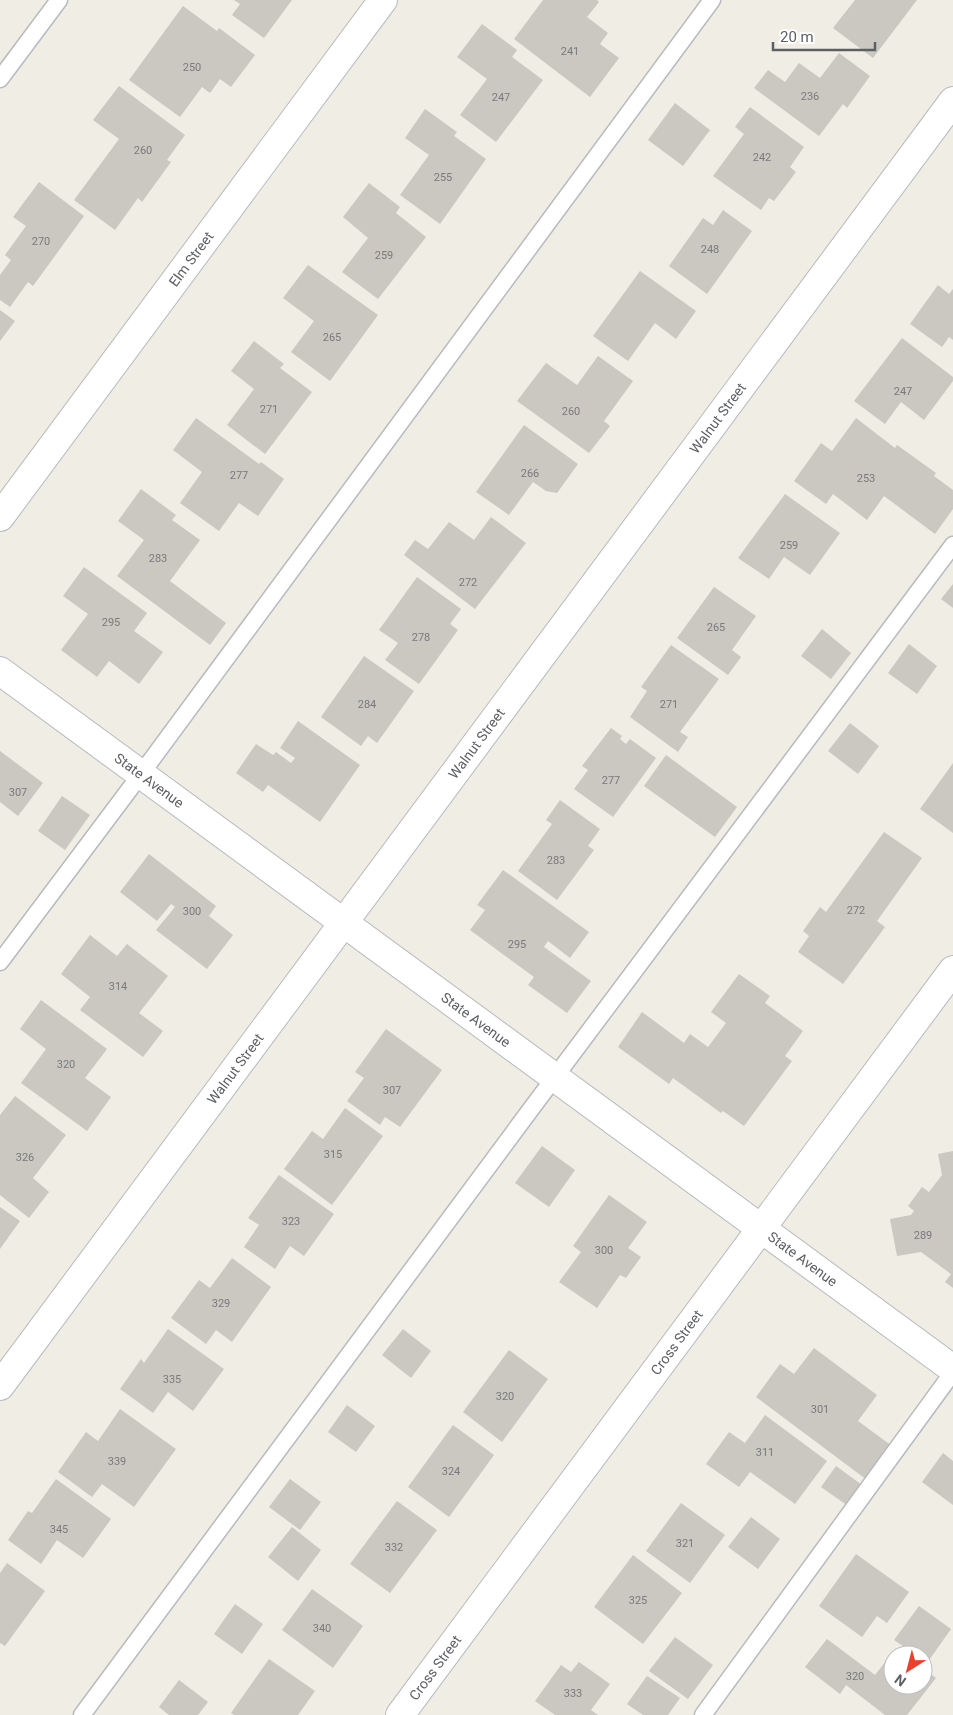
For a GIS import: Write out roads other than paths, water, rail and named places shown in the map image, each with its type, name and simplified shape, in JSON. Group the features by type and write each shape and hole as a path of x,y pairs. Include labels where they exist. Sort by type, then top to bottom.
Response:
{"street":[{"name":"Elm Street","path":"0,517 384,0"},
{"name":"Walnut Street","path":"0,1386 953,101"},
{"name":"State Avenue","path":"0,671 953,1370"},
{"name":"Cross Street","path":"400,1715 953,970"}],"lane":[{"path":"0,79 59,0"},
{"path":"0,962 712,0"},
{"path":"82,1715 953,545"},
{"path":"703,1715 953,1370"}]}
